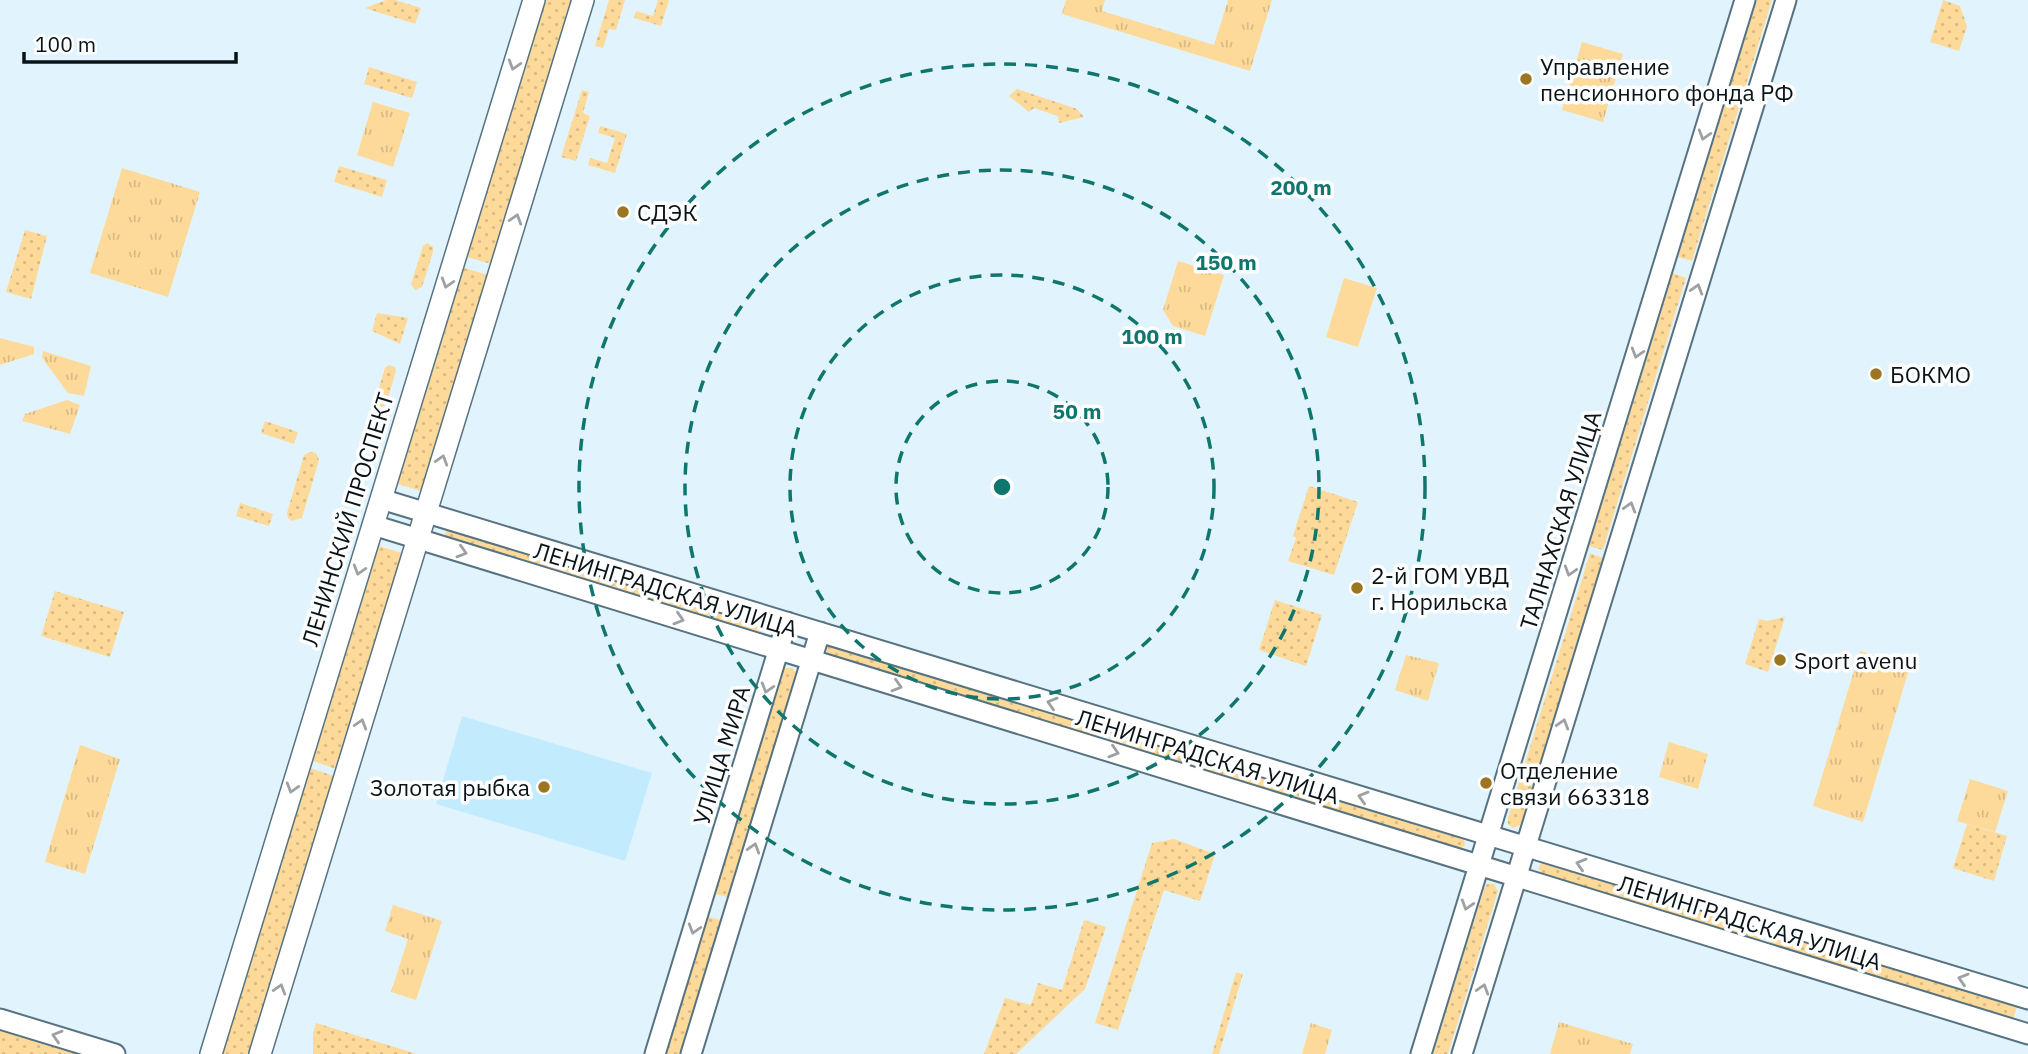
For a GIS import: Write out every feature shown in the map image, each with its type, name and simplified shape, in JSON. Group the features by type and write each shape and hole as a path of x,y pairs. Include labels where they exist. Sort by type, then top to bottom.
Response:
{"main road":[{"name":"ЛЕНИНСКИЙ ПРОСПЕКТ","path":"211,1054 534,0"},
{"path":"260,1054 583,0"}],"street":[{"name":"ТАЛНАХСКАЯ УЛИЦА","path":"1421,1054 1745,0"},
{"path":"1462,1054 1786,0"},
{"name":"ЛЕНИНГРАДСКАЯ УЛИЦА","path":"381,499 2028,999"},
{"name":"ЛЕНИНГРАДСКАЯ УЛИЦА","path":"373,525 2028,1034"},
{"name":"УЛИЦА МИРА","path":"655,1054 787,622"},
{"path":"691,1054 820,632"},
{"path":"702,902 734,912"},
{"path":"0,1018 115,1054"}],"shaded area":[{"name":"Золотая рыбка","path":"462,716 652,773 625,861 436,804"}],"green space":[{"path":"386,0 421,8 415,24 365,8"},
{"path":"546,0 572,0 491,264 467,257"},
{"path":"609,0 625,0 616,30 609,29 603,48 595,46"},
{"path":"658,0 669,0 661,26 634,18 636,11 653,16"},
{"path":"1066,0 1105,0 1102,11 1214,45 1228,0 1272,0 1250,71 1062,14"},
{"path":"1757,0 1772,0 1692,261 1678,257"},
{"path":"1943,0 1960,6 1967,26 1959,51 1930,42"},
{"path":"1582,42 1623,54 1603,122 1562,110"},
{"path":"369,67 417,82 412,98 364,84"},
{"path":"1017,89 1077,109 1084,117 1059,123 1058,116 1034,108 1029,112 1009,96"},
{"path":"582,90 589,92 583,113 590,116 576,161 561,157"},
{"path":"373,102 410,113 393,167 357,155"},
{"path":"600,126 627,134 615,173 588,165 590,158 607,163 615,138 598,133"},
{"path":"339,166 387,180 382,197 334,182"},
{"path":"122,168 200,192 168,297 90,273"},
{"path":"25,230 47,236 31,299 6,292"},
{"path":"427,243 433,247 433,252 422,287 415,290 411,284 423,246"},
{"path":"1178,261 1224,275 1205,336 1173,326 1163,310"},
{"path":"464,268 488,275 421,491 398,484"},
{"path":"1673,273 1686,278 1603,550 1589,546"},
{"path":"1344,278 1377,288 1358,347 1326,337"},
{"path":"377,313 408,318 400,344 372,331"},
{"path":"0,338 34,347 34,354 0,365"},
{"path":"43,351 91,366 84,396 68,393 42,358"},
{"path":"389,365 396,371 386,405 379,408 375,401 385,368"},
{"path":"67,400 80,405 70,434 22,421 25,414"},
{"path":"265,421 298,432 294,444 261,433"},
{"path":"316,453 319,460 302,518 292,521 287,513 304,455"},
{"path":"1309,486 1358,502 1334,575 1288,561"},
{"path":"240,503 273,514 269,526 236,516"},
{"path":"447,529 765,624 765,630 759,635 448,540 445,534"},
{"path":"379,546 402,553 336,769 313,761"},
{"path":"1590,553 1603,558 1521,825 1513,828 1508,824 1508,818"},
{"path":"55,591 124,612 110,657 41,636"},
{"path":"1275,600 1322,615 1306,666 1259,650"},
{"path":"1785,617 1768,672 1745,664 1759,619 1767,621"},
{"path":"830,643 1104,725 1099,740 828,656 826,648"},
{"path":"1860,651 1910,666 1863,822 1813,806"},
{"path":"1406,655 1439,663 1428,701 1395,690"},
{"path":"792,668 799,675 731,898 712,893 782,670"},
{"path":"1112,728 1464,837 1465,845 1459,850 1108,743"},
{"path":"1669,742 1708,754 1698,789 1659,777"},
{"path":"80,745 120,759 85,874 45,862"},
{"path":"310,768 334,776 249,1054 223,1054"},
{"path":"1970,779 2008,791 1995,832 1957,821"},
{"path":"1967,824 2007,836 1994,881 1953,868"},
{"path":"1174,839 1215,854 1200,901 1164,890 1118,1030 1095,1023 1152,843"},
{"path":"1543,861 1764,926 1760,941 1543,875 1538,868"},
{"path":"1487,884 1494,884 1498,891 1448,1054 1433,1054 1484,889"},
{"path":"393,905 442,921 416,1000 391,992 408,939 385,931"},
{"path":"705,916 725,921 683,1054 662,1054"},
{"path":"1084,920 1106,927 1085,989 1016,1054 984,1054 1005,998 1031,1005 1038,983 1062,990"},
{"path":"1773,930 2018,1004 2013,1019 1769,945"},
{"path":"1236,972 1243,974 1219,1054 1212,1054"},
{"path":"1559,1022 1633,1044 1630,1054 1550,1054"},
{"path":"316,1023 417,1054 313,1054"},
{"path":"1311,1023 1332,1030 1325,1054 1302,1054"},
{"path":"0,1025 95,1054 0,1054"}],"place":[{"name":"Управление пенсионного фонда РФ","path":"1526,79"},
{"name":"СДЭК","path":"623,212"},
{"name":"БОКМО","path":"1876,374"},
{"name":"2-й ГОМ УВД г. Норильска","path":"1357,588"},
{"name":"Sport avenu","path":"1780,660"},
{"name":"Отделение связи 663318","path":"1486,783"},
{"name":"Золотая рыбка","path":"544,787"}]}
